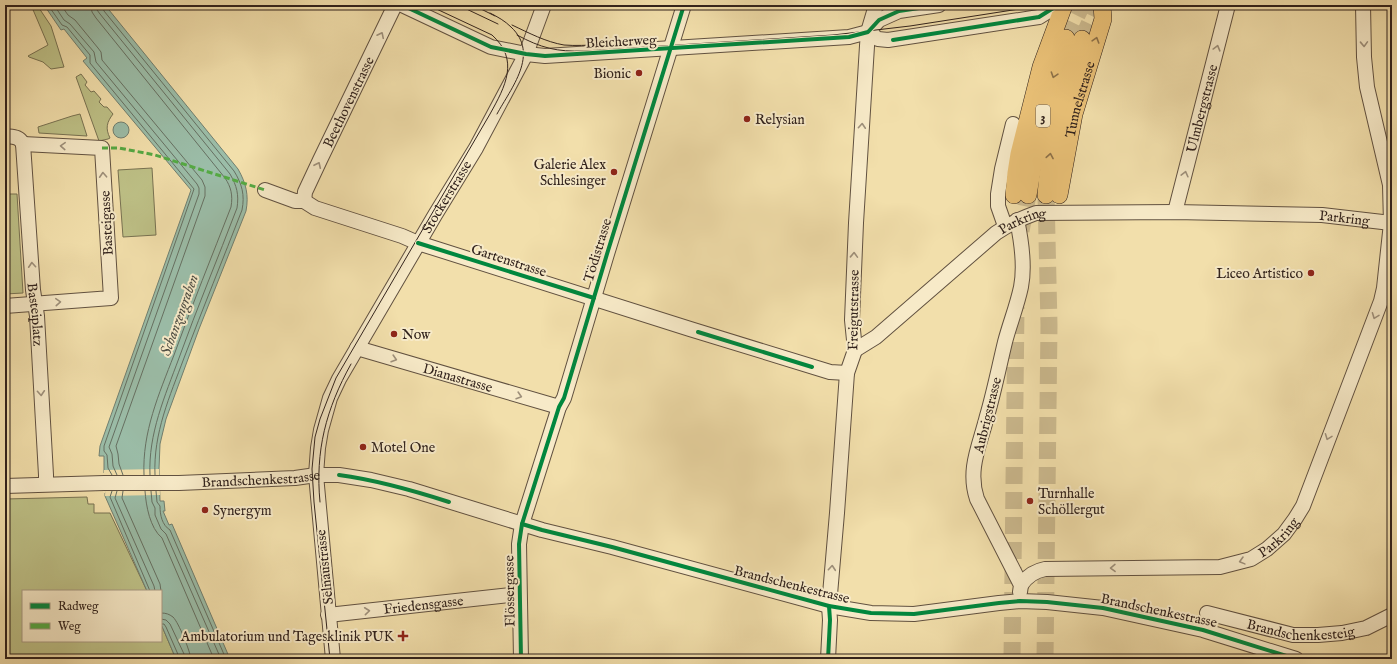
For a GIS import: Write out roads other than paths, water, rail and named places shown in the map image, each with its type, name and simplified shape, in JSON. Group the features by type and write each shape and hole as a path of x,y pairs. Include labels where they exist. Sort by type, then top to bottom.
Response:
{"main road":[{"name":"Tunnelstrasse","path":"1064,5 1041,67 1019,154 1016,173 1021,195 1053,79 1074,38 1066,84 1052,141 1048,167 1053,195 1074,114 1103,19 1102,5"}],"street":[{"name":"Beethovenstrasse","path":"304,201 305,192 395,5"},
{"name":"Bleicherweg","path":"402,5 491,47 545,56 849,37 868,32 879,20 900,11 939,5"},
{"name":"Stockerstrasse","path":"316,475 318,444 325,414 330,398 339,379 418,243 476,148 526,54 544,5"},
{"name":"Tödistrasse","path":"522,524 558,407 564,398 684,5"},
{"name":"Freigutstrasse","path":"828,659 830,620 829,606 837,513 846,373 855,350 852,320 856,223 868,32 876,5"},
{"path":"868,32 878,39 888,40 1039,17 1058,5"},
{"name":"Ulmbergstrasse","path":"1175,212 1228,5"},
{"path":"1363,5 1364,57 1367,87 1390,186 1391,223"},
{"name":"Aubrigstrasse","path":"1013,124 1002,169 998,194 998,206 1011,223 1021,244 1021,285 1005,340 973,470 973,479 977,499 1021,585"},
{"path":"5,136 16,137 24,144"},
{"name":"Basteigasse","path":"24,144 102,148 111,298 35,304"},
{"name":"Basteiplatz","path":"24,144 39,354 46,484"},
{"name":"Gartenstrasse","path":"265,190 295,201 304,201 315,208 402,236 418,243 698,332 830,372 846,373"},
{"name":"Parkring","path":"855,350 876,337 1011,223 1036,213 1175,212 1322,215 1391,223 1387,265 1381,302 1303,506 1284,534 1267,549 1251,559 1220,567 1045,569 1039,570 1028,576 1021,585"},
{"path":"5,306 35,304"},
{"name":"Dianastrasse","path":"357,348 558,407"},
{"name":"Selnaustrasse","path":"316,475 333,659"},
{"name":"Brandschenkestrasse","path":"5,486 46,484 160,483 339,475 371,480 409,489 542,530 612,547 829,606 871,613 914,614 1020,601 1047,602 1102,608 1203,630 1296,659"},
{"name":"Flössergasse","path":"521,659 519,544 522,524"},
{"path":"1020,601 1021,585"},
{"name":"Friedensgasse","path":"328,615 519,594"},
{"name":"Brandschenkesteig","path":"1208,613 1293,635 1342,633 1366,628 1392,615"}],"water":[{"name":"Schanzengraben","path":"44,5 105,5 238,169 245,184 247,194 246,211 199,329 166,419 160,444 159,469 160,501 164,501 165,511 163,511 169,525 172,524 230,659 176,659 162,626 162,590 147,590 105,496 108,475 104,473 104,456 99,456 100,446 191,190 83,61 87,58 64,29 61,30"},
{"path":"121,122 127,124 129,130 127,136 121,138 115,136 113,130 115,124"}],"tunnel":[{"path":"1066,38 1082,5"},
{"path":"1082,39 1098,5"},
{"path":"1021,231 1028,195"},
{"path":"1045,659 1049,325 1046,195"},
{"path":"1012,659 1016,307"}],"tram line":[{"path":"330,659 312,469 315,437 320,419 336,378 490,114 501,94 507,74 508,64 506,54 501,44 492,35 428,5"},
{"path":"458,5 498,24"},
{"path":"473,5 495,16"},
{"path":"517,35 534,43 557,50 584,51 833,35 910,26 1045,5"},
{"path":"490,13 511,27 519,37 523,48 523,60 520,71 497,114"},
{"path":"512,25 557,44 598,45"},
{"path":"320,502 319,465 324,431 335,397 351,364"}],"place":[{"name":"Bionic","path":"639,73"},
{"name":"Relysian","path":"747,119"},
{"name":"Galerie Alex Schlesinger","path":"614,172"},
{"name":"Liceo Artistico","path":"1311,273"},
{"name":"Now","path":"394,334"},
{"name":"Motel One","path":"363,447"},
{"name":"Turnhalle Schöllergut","path":"1030,501"},
{"name":"Synergym","path":"205,510"},
{"name":"Ambulatorium und Tagesklinik PUK","path":"403,636"}]}
